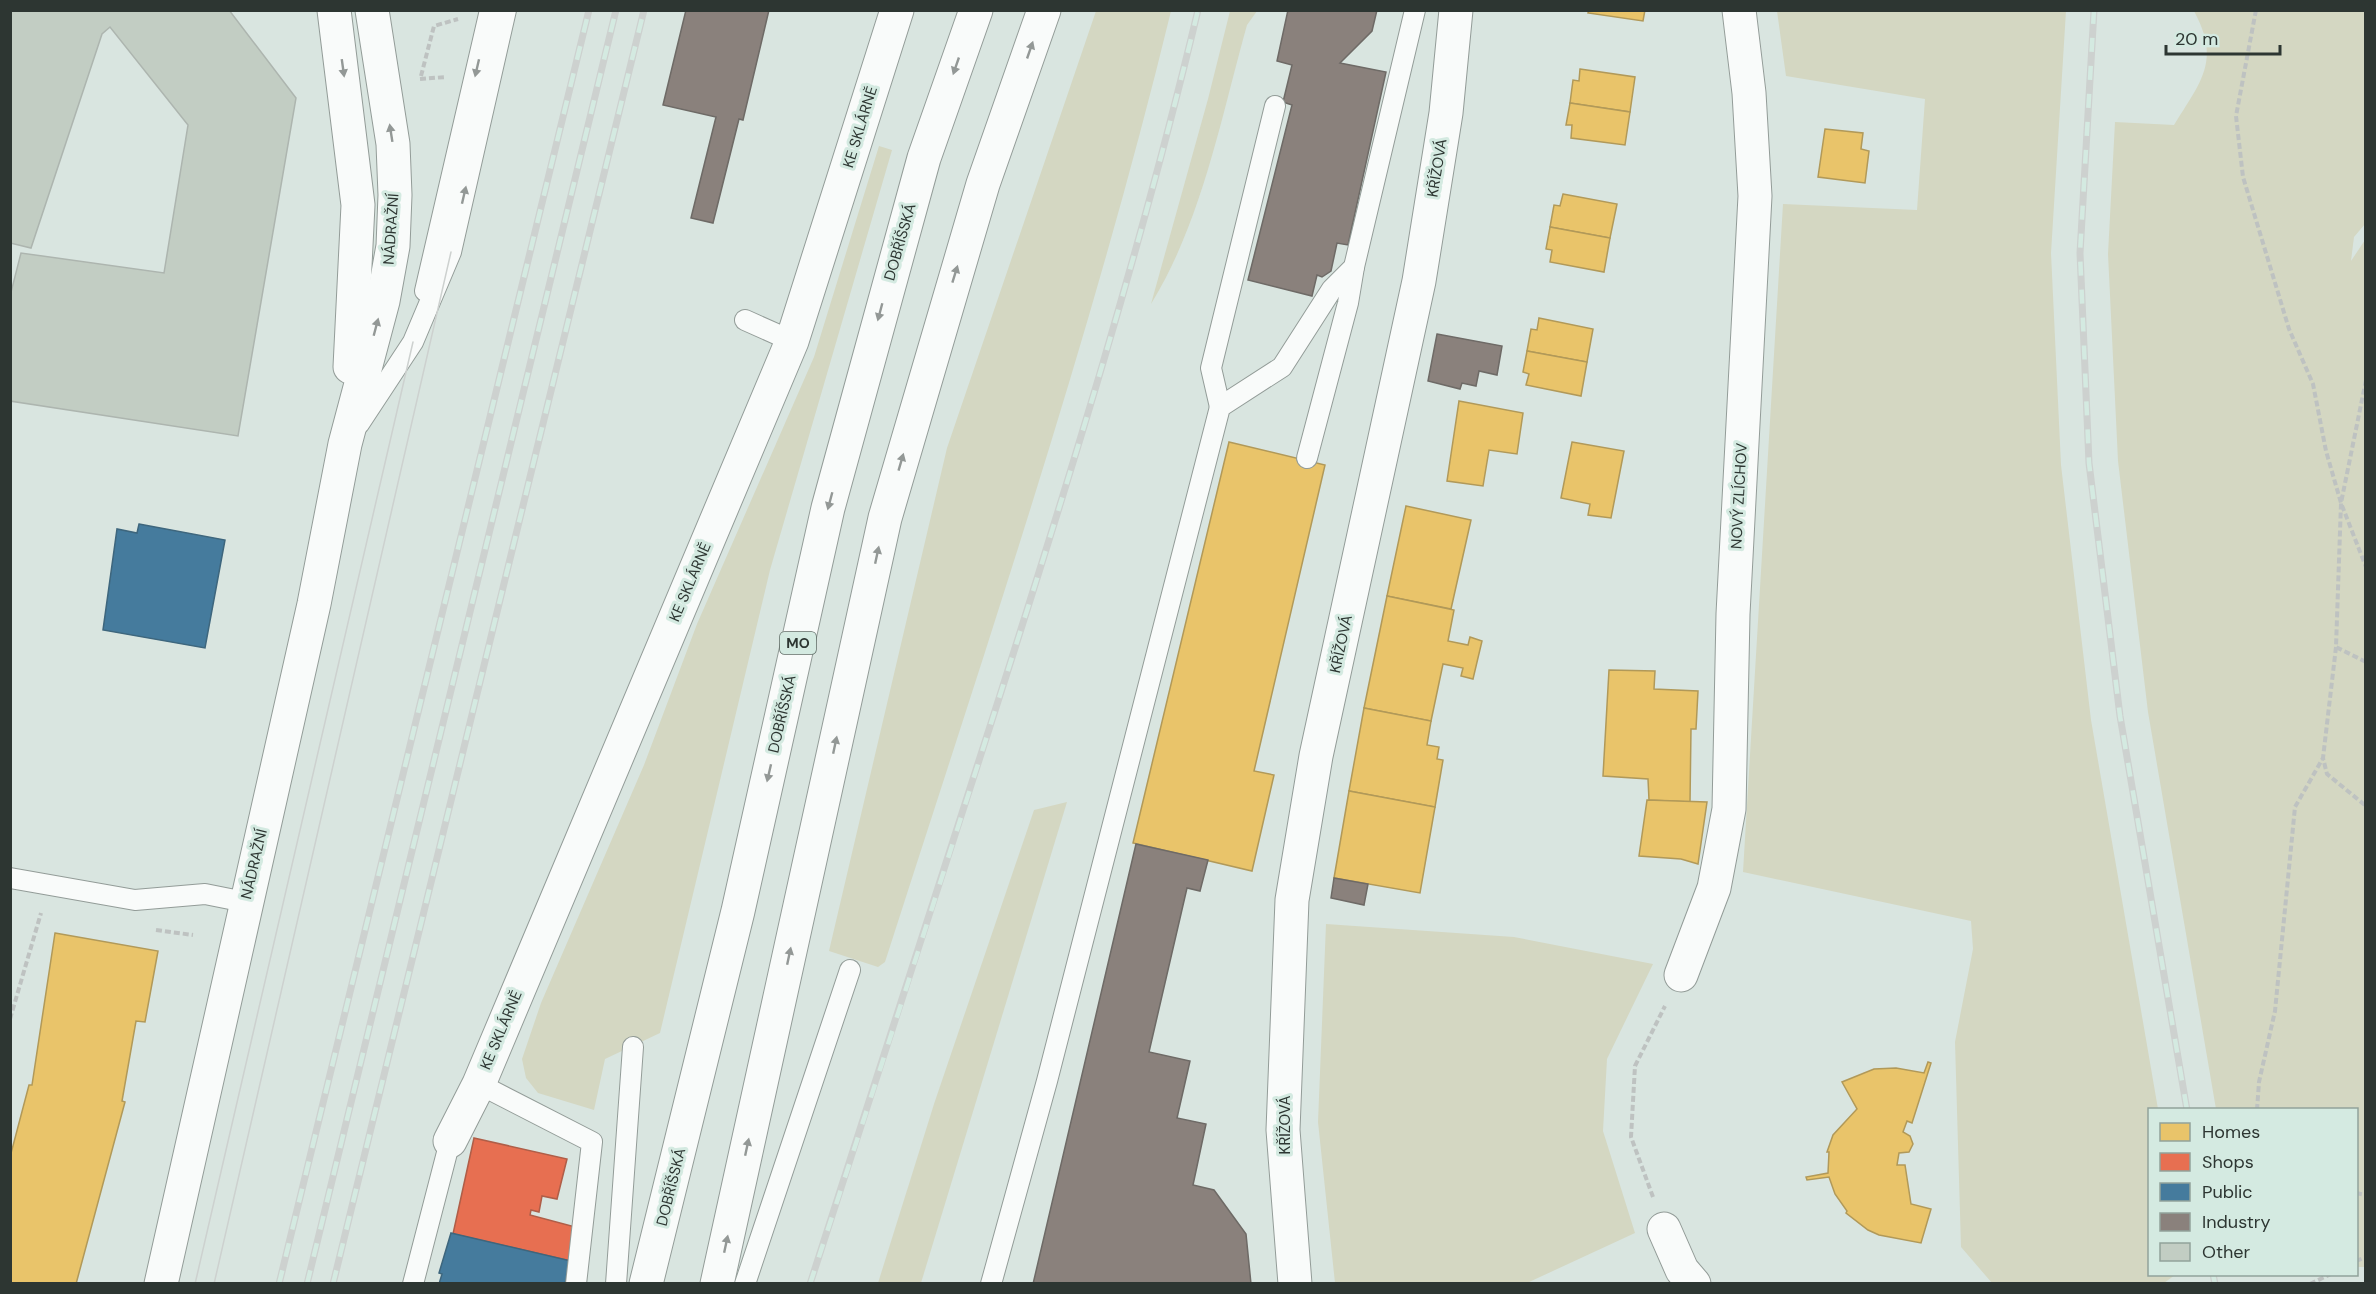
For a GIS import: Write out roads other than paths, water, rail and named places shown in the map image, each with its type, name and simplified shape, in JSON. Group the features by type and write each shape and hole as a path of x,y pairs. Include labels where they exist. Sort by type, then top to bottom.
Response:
{"main road":[{"name":"NÁDRAŽNÍ","path":"334,10 358,205 356,291 345,444"},
{"name":"NÁDRAŽNÍ","path":"161,1284 314,604 345,444 383,301 393,246 395,195 393,144 372,10"},
{"name":"KE SKLÁRNĚ","path":"450,1141 478,1084 792,341 897,10"},
{"name":"DOBŘÍŠSKÁ","path":"646,1284 738,911 828,508 924,158 976,10"},
{"path":"717,1284 885,518 976,205 1044,10"},
{"name":"KŘÍŽOVÁ","path":"1295,1284 1283,1130 1292,900 1317,756 1419,281 1446,113 1456,10"},
{"name":"NOVÝ ZLÍCHOV","path":"1682,975 1714,888 1729,809 1733,614 1755,196 1749,93 1738,10"},
{"path":"1664,1229 1682,1270 1694,1284"}],"lane":[{"path":"413,342 489,10"},
{"path":"345,444 398,368 413,342 451,252 506,10"},
{"path":"1307,458 1348,303 1354,267 1415,10"},
{"path":"991,1284 1047,1081 1220,407 1211,368 1275,106"},
{"path":"1220,407 1282,367 1332,289 1354,267"},
{"path":"745,320 792,341"},
{"path":"10,878 135,900 205,894 246,902"},
{"path":"745,1284 850,970"},
{"path":"616,1284 633,1047"},
{"path":"478,1084 592,1142 576,1284"},
{"path":"413,1284 450,1141"}],"tram line":[{"path":"214,1284 451,252"},
{"path":"195,1284 413,342"}],"railway":[{"path":"279,1284 589,10"},
{"path":"307,1284 616,10"},
{"path":"333,1284 644,10"},
{"path":"810,1284 948,859 1076,453 1128,277 1198,10"},
{"path":"2094,10 2080,253 2089,463 2120,716 2187,1108"},
{"path":"2213,1276 2215,1284"}]}
